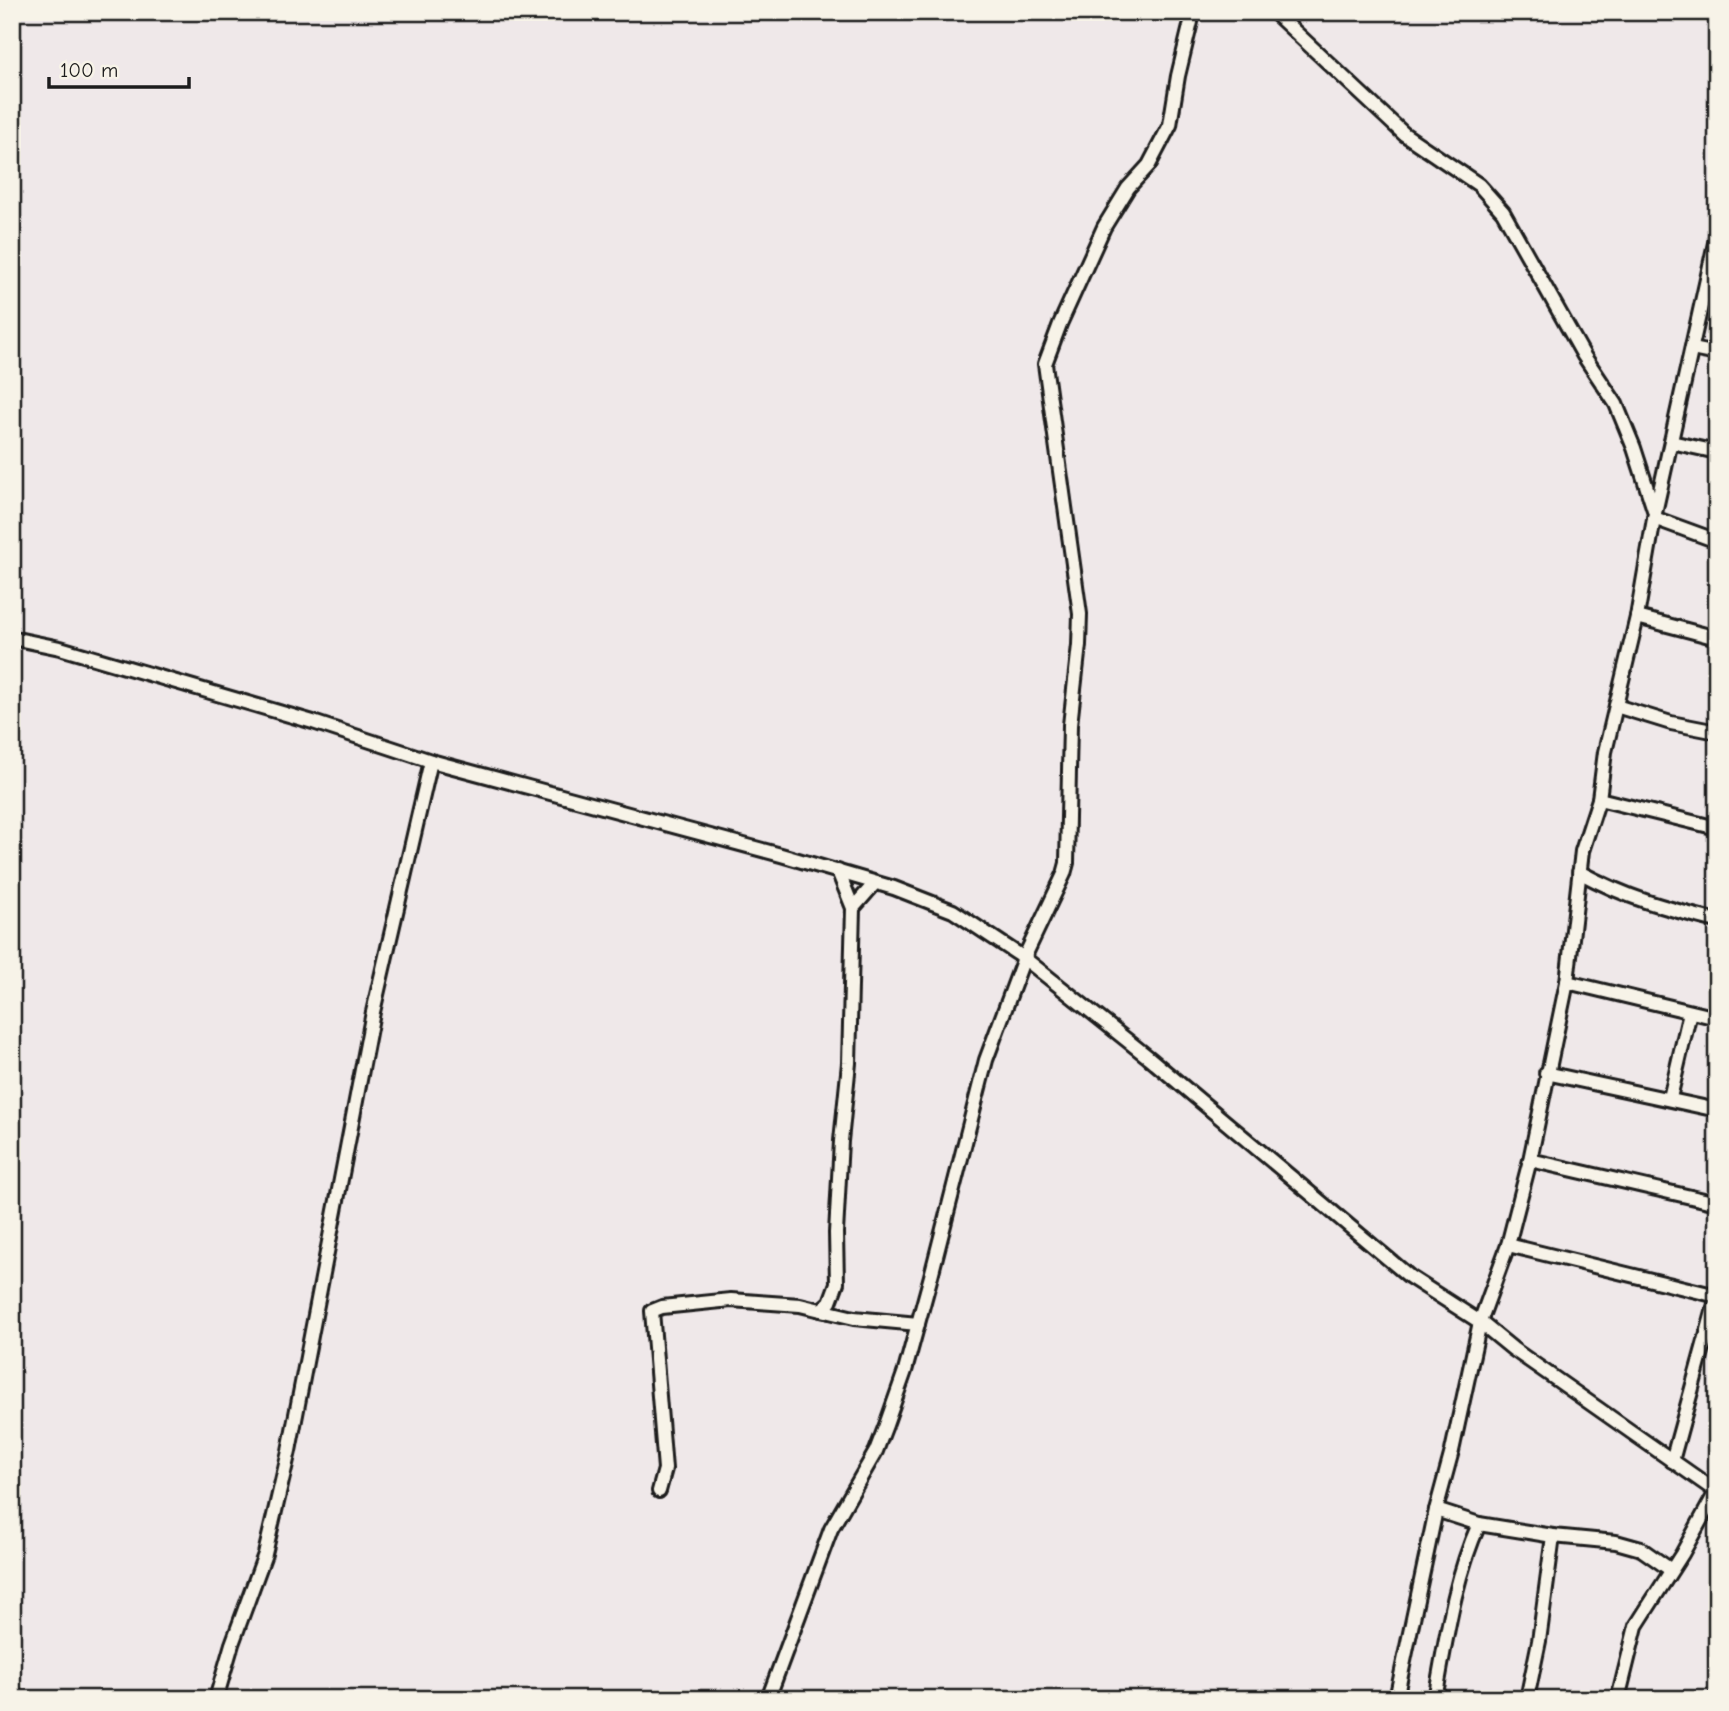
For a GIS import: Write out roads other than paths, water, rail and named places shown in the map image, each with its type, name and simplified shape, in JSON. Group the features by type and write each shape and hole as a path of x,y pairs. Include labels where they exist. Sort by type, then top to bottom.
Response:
{"street":[{"path":"768,1699 831,1529 876,1451 905,1371 986,1060 1024,958 1060,886 1067,863 1070,725 1079,645 1078,595 1045,364 1104,227 1128,188 1149,165 1170,125 1191,22 1190,12"},
{"path":"1274,12 1404,134 1479,185 1503,212 1584,356 1616,404 1634,448 1654,516"},
{"path":"1396,1699 1480,1322 1508,1245 1530,1160 1567,982 1582,850 1599,799 1605,752 1637,617 1654,516 1717,234"},
{"path":"1692,349 1717,354"},
{"path":"1671,442 1717,452"},
{"path":"1654,516 1717,541"},
{"path":"1637,617 1717,638"},
{"path":"12,638 60,648 313,722 431,761 838,871 953,911 1024,958 1205,1102 1255,1148 1410,1277 1480,1322 1513,1349 1716,1492 1636,1626 1618,1699"},
{"path":"1616,706 1671,723 1717,732"},
{"path":"216,1699 232,1644 265,1554 289,1451 373,1012 431,761"},
{"path":"1599,799 1717,828"},
{"path":"821,1310 830,1301 836,1283 841,1141 849,1063 853,908 838,871"},
{"path":"1579,872 1639,901 1717,921"},
{"path":"853,908 875,883"},
{"path":"1567,982 1717,1018"},
{"path":"1670,1098 1690,1012"},
{"path":"1546,1073 1717,1110"},
{"path":"1530,1160 1717,1203"},
{"path":"1508,1245 1717,1297 1672,1461"},
{"path":"659,1491 665,1469 652,1311 662,1307 731,1300 800,1305 854,1318 918,1324"},
{"path":"1436,1510 1479,1524 1553,1536 1616,1542 1641,1549 1671,1570"},
{"path":"1435,1699 1458,1587 1479,1524"},
{"path":"1527,1699 1539,1641 1553,1536"}]}
